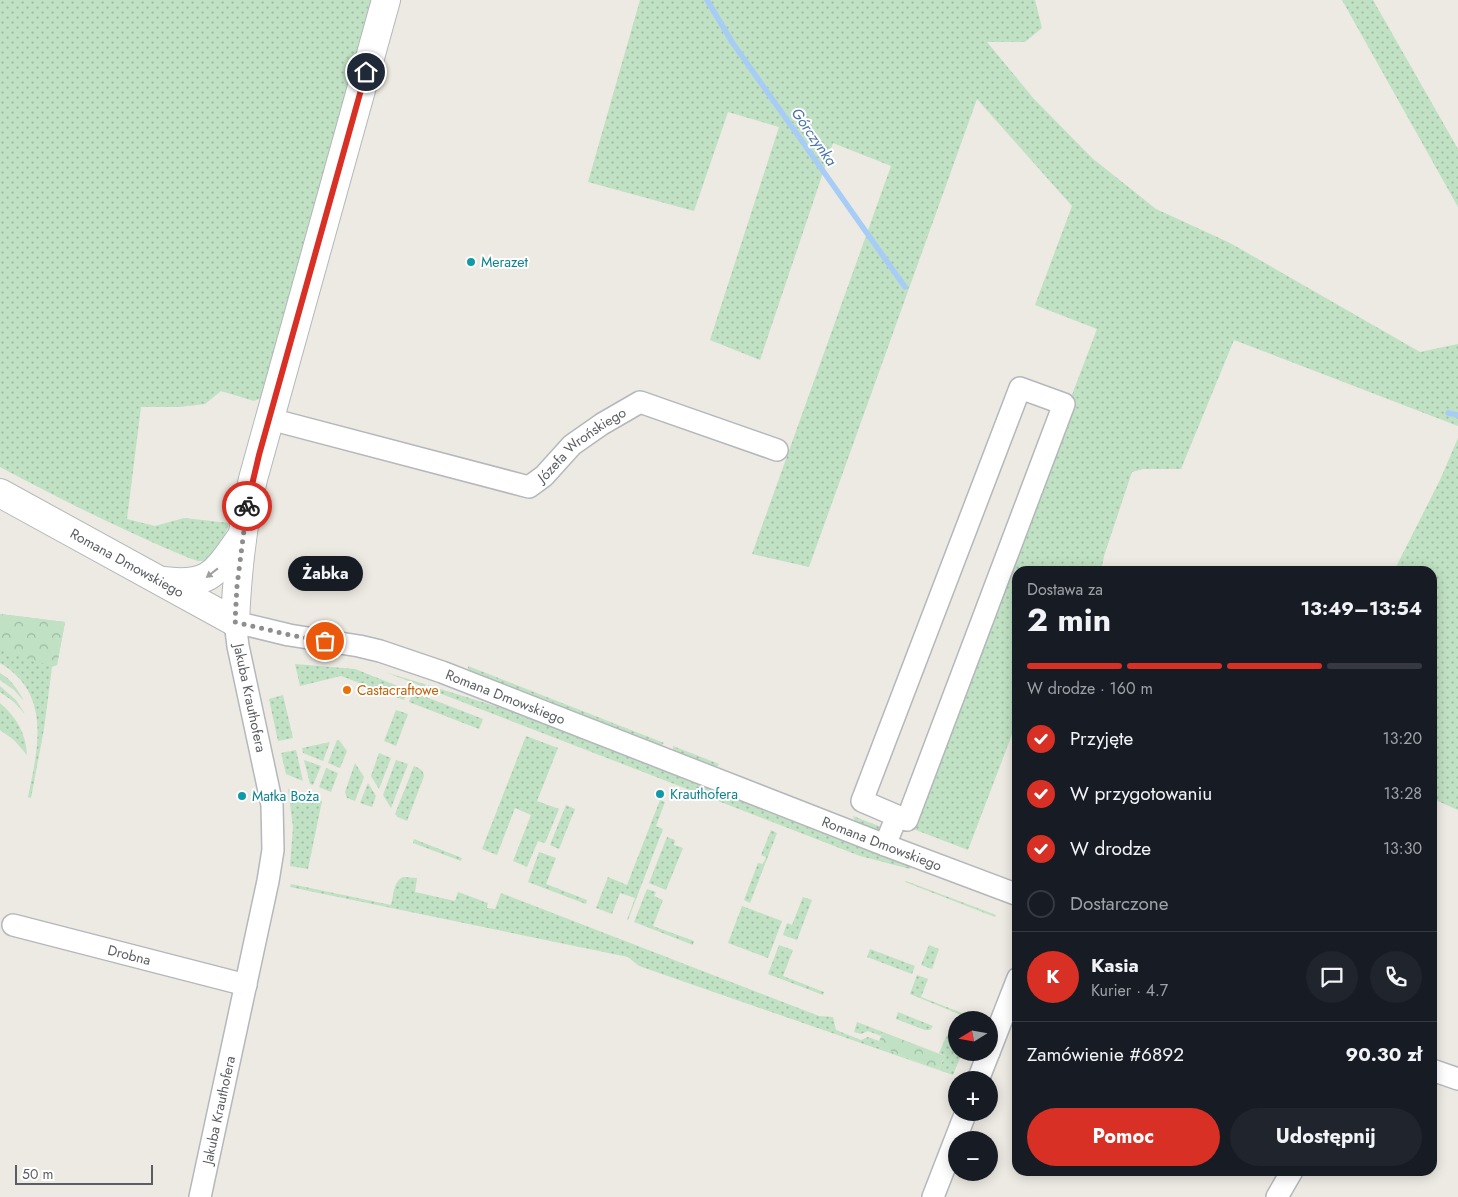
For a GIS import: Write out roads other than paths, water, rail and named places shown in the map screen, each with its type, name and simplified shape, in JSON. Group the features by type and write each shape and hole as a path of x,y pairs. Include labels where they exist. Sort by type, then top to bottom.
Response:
{"street":[{"name":"Jakuba Krauthofera","path":"200,1197 270,872 273,850 272,804 238,646 235,622 242,536 251,487 386,0"},
{"path":"1020,388 1064,404 907,820 897,816 862,801 1020,388"},
{"name":"Józefa Wrońskiego","path":"270,419 529,488 544,476 572,445 602,424 640,402 777,450"},
{"name":"Romana Dmowskiego","path":"0,494 235,622 290,635 366,648 405,659 1012,893"},
{"path":"159,580 180,583 194,582 208,577 220,566 242,536"},
{"path":"885,845 897,816"},
{"name":"Drobna","path":"13,925 246,986"},
{"path":"998,1029 1012,993"},
{"path":"1437,1072 1458,1079"},
{"path":"934,1197 963,1121"},
{"path":"1277,1197 1289,1176"}],"waterway":[{"name":"Górczynka","path":"707,0 732,42 905,287"},
{"name":"Górczynka","path":"1448,413 1458,415"}],"place":[{"name":"Merazet","path":"471,262"},
{"name":"Żabka","path":"325,641"},
{"name":"Castacraftowe","path":"347,690"},
{"name":"Krauthofera","path":"660,794"},
{"name":"Matka Boża","path":"242,796"}]}
